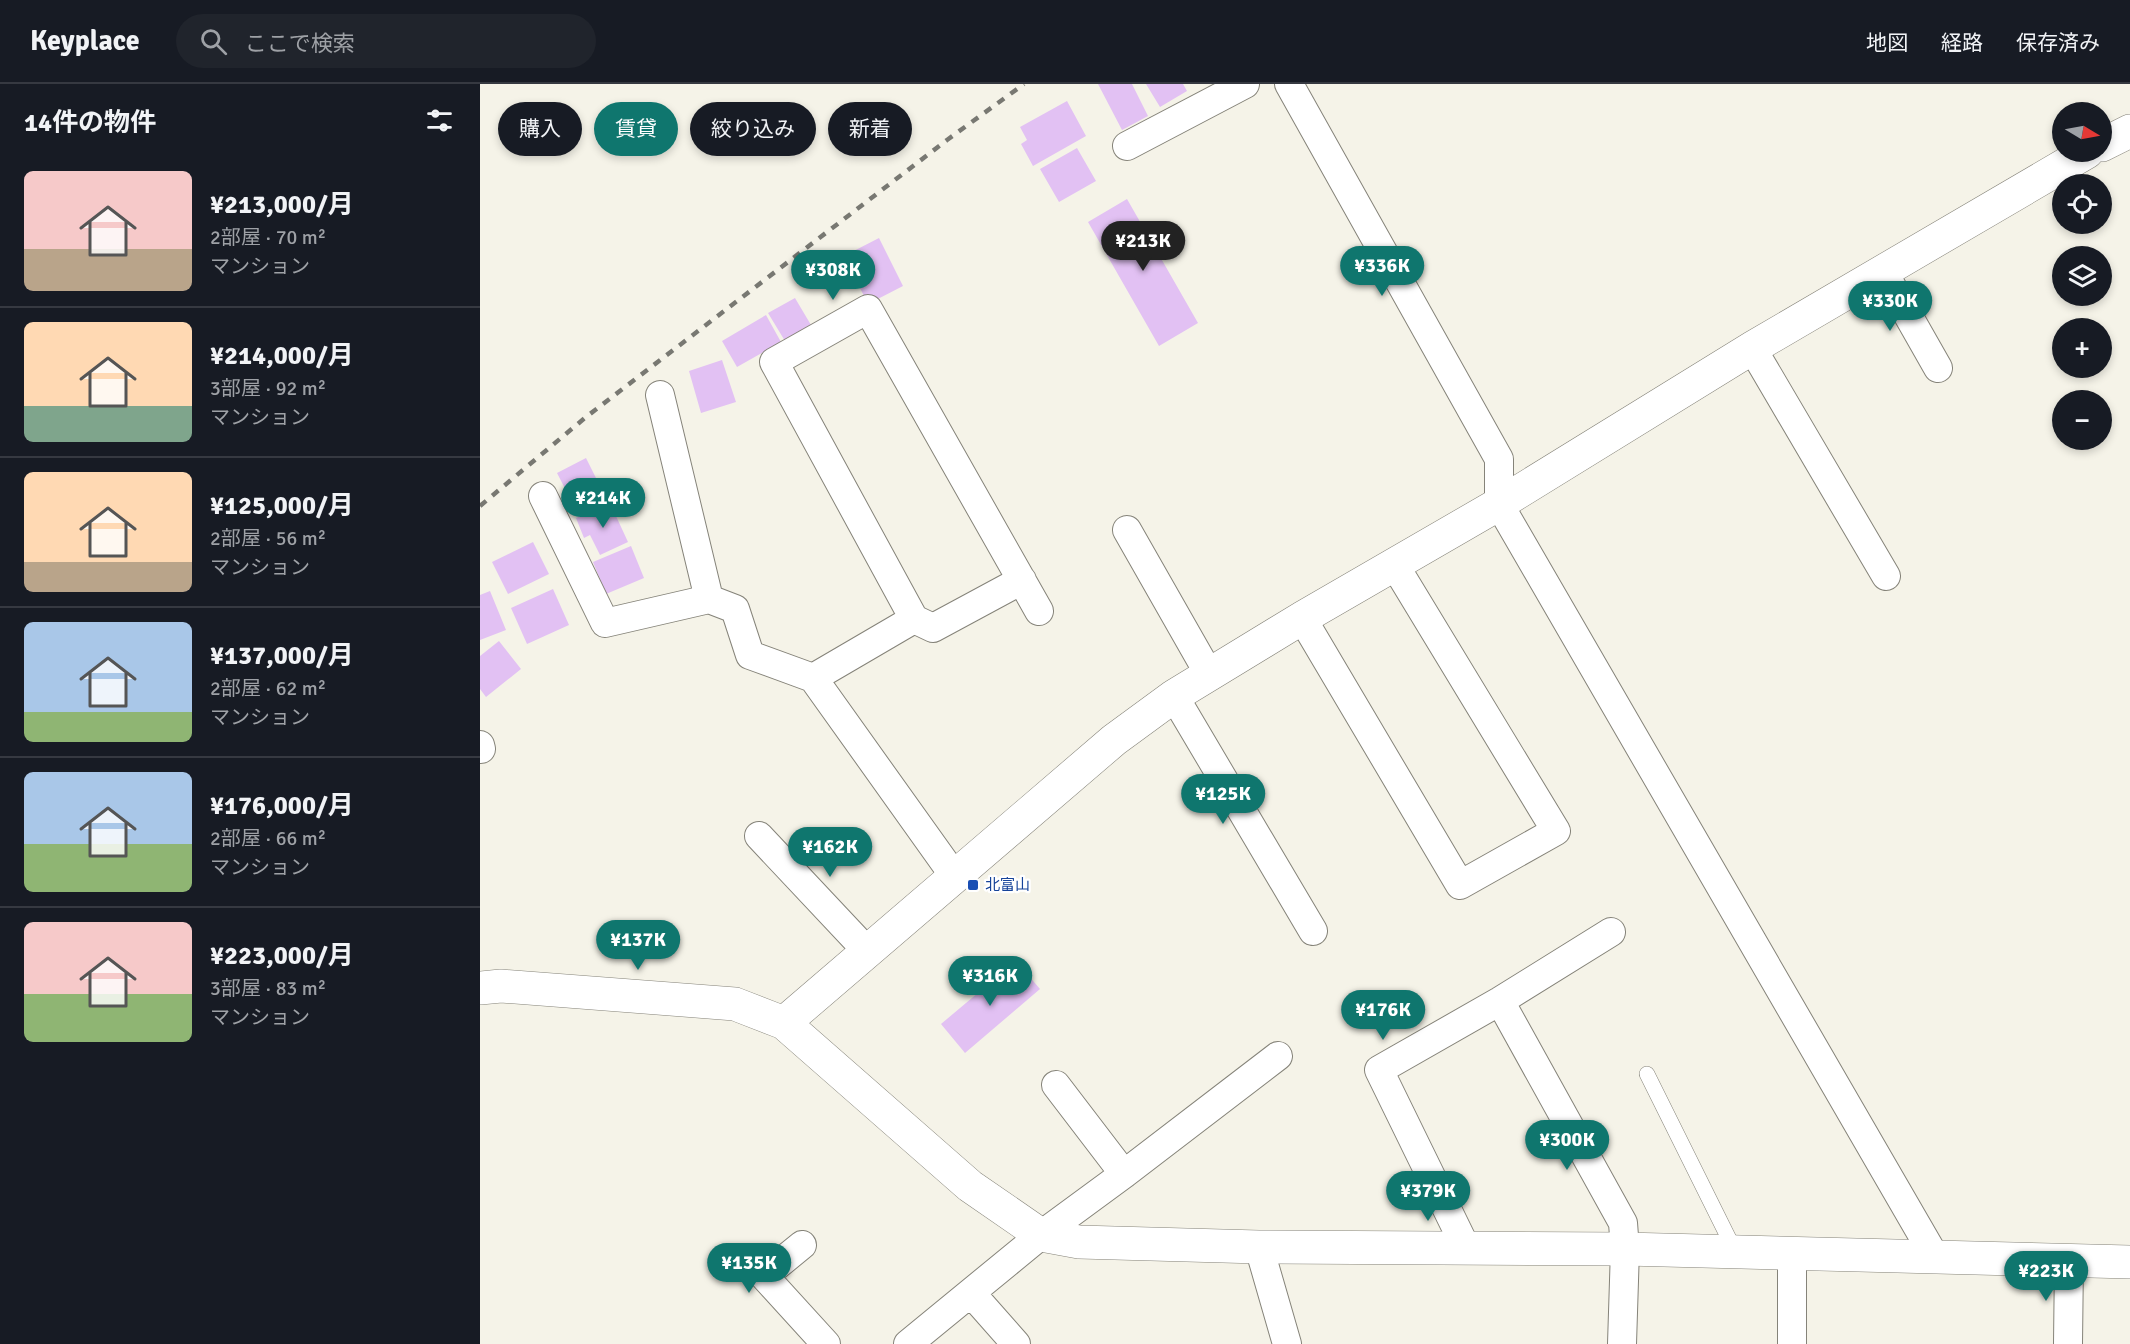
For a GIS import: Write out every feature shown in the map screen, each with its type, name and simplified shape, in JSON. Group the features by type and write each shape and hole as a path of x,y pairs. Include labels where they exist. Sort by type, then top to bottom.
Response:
{"street":[{"path":"1126,146 1245,84"},
{"path":"1289,84 1499,459 1499,504 1935,1257"},
{"path":"2112,140 2130,131"},
{"path":"784,1023 1114,740 1174,696 1302,618 1499,504 1752,348 1884,273 2070,162"},
{"path":"1884,273 1938,368"},
{"path":"1022,580 933,628 914,619 774,362 868,309 1022,580 1039,610"},
{"path":"1752,348 1886,576"},
{"path":"660,395 709,599"},
{"path":"543,496 605,623 709,599 735,609 750,655 813,678 955,877"},
{"path":"1127,530 1209,674"},
{"path":"1302,618 1460,885 1556,831 1394,564"},
{"path":"813,678 914,619"},
{"path":"1174,696 1313,931"},
{"path":"759,836 868,951"},
{"path":"1466,1248 1378,1070 1500,1001 1611,932"},
{"path":"480,988 512,987 735,1004 784,1023 970,1186 1041,1235 1079,1242 1259,1247 1625,1249 2130,1262"},
{"path":"1500,1001 1623,1223 1625,1249 1623,1344"},
{"path":"908,1344 1041,1235 1278,1056"},
{"path":"1056,1085 1124,1174"},
{"path":"802,1245 764,1276 826,1344"},
{"path":"1259,1247 1287,1344"},
{"path":"1792,1254 1792,1344"},
{"path":"2068,1344 2069,1260"},
{"path":"971,1293 1016,1344"}],"lane":[{"path":"1647,1074 1736,1253"}],"building":[{"path":"1098,84 1132,84 1148,116 1122,130"},
{"path":"1146,84 1183,84 1187,91 1160,107"},
{"path":"1067,101 1086,136 1033,166 1021,144 1027,140 1020,127"},
{"path":"1077,148 1096,181 1059,202 1040,169"},
{"path":"1127,199 1198,323 1159,346 1088,222"},
{"path":"879,238 903,286 868,304 844,256"},
{"path":"795,298 811,325 785,341 768,313"},
{"path":"766,315 781,342 737,367 722,341"},
{"path":"722,360 736,402 701,413 689,371"},
{"path":"586,458 604,494 575,508 557,473"},
{"path":"610,503 628,542 600,555 590,535 584,538 576,518"},
{"path":"533,542 549,574 508,594 492,562"},
{"path":"631,546 644,578 606,594 593,562"},
{"path":"553,589 569,625 527,644 511,608"},
{"path":"490,591 506,630 480,640 480,595"},
{"path":"499,641 521,669 486,697 480,689 480,656"},
{"path":"1016,961 1040,989 965,1053 941,1024"}],"railway":[{"path":"480,506 586,417 947,140 1024,84"}],"place":[{"name":"北富山","path":"973,885"}]}
